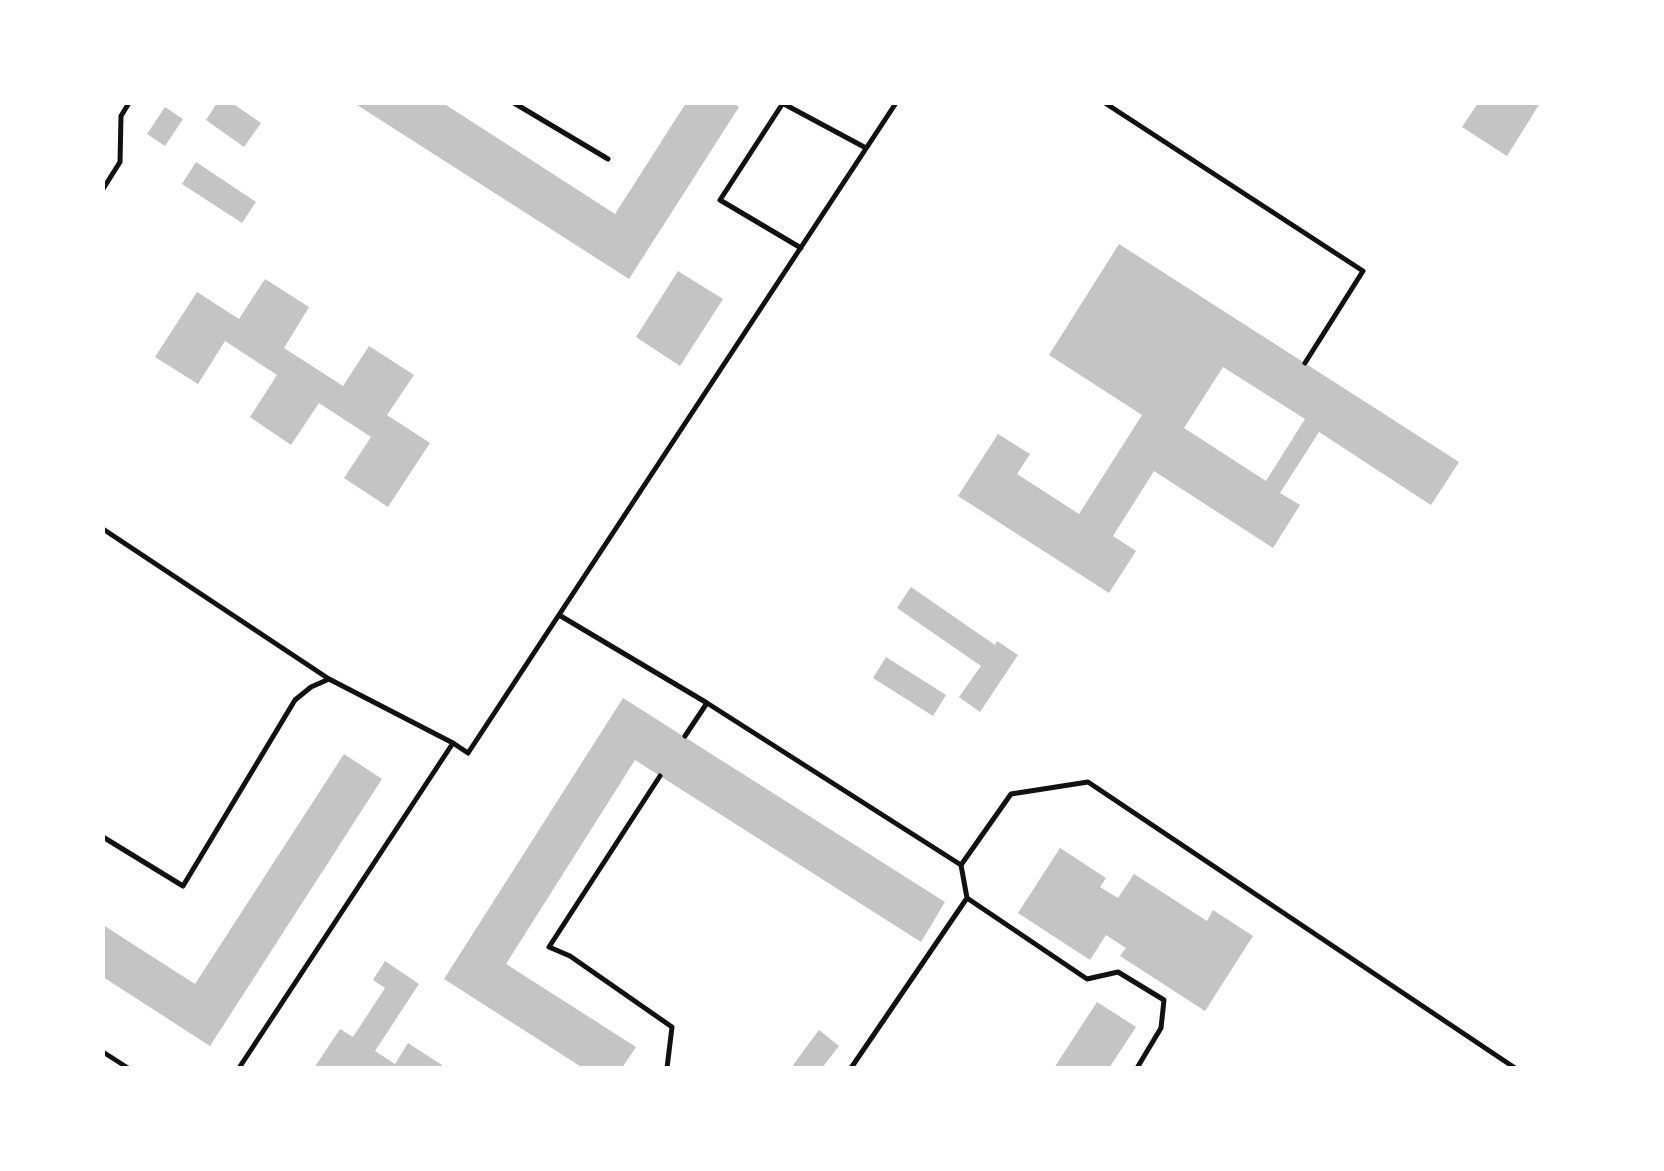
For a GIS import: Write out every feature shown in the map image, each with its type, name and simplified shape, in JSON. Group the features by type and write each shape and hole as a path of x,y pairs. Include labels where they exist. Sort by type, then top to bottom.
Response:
{"lane":[{"path":"103,189 120,162 121,116 128,103"},
{"path":"514,103 608,159"},
{"path":"103,529 330,679 468,753 896,103"},
{"path":"1105,103 1363,271 1305,363"},
{"path":"801,248 720,200 783,104 866,148"},
{"path":"559,615 707,703 961,865"},
{"path":"103,836 183,886 295,700 310,687 330,679"},
{"path":"685,736 707,703"},
{"path":"239,1068 453,743"},
{"path":"660,776 549,947 570,956 672,1027 667,1068"},
{"path":"851,1068 967,898 961,865 1011,794 1088,782 1515,1068"},
{"path":"967,898 1087,979 1118,972 1164,1000 1161,1028 1137,1068"}],"path":[{"path":"103,1052 128,1068"}],"building":[{"path":"217,103 232,103 261,123 244,147 206,120"},
{"path":"354,103 443,103 615,214 686,103 733,103 739,107 629,279"},
{"path":"1478,103 1540,103 1507,156 1462,127"},
{"path":"165,107 183,119 165,146 147,134"},
{"path":"196,162 256,202 242,223 182,184"},
{"path":"1119,244 1459,462 1431,505 1319,432 1280,493 1300,505 1273,548 1154,471 1113,536 1136,551 1109,593 958,496 998,434 1030,454 1017,474 1079,514 1142,415 1049,355","holes":["1223,367 1305,419 1266,481 1184,428"]},
{"path":"678,271 723,299 680,366 636,337"},
{"path":"265,279 309,307 284,348 343,386 369,346 414,375 387,415 430,443 388,507 344,478 371,437 319,403 291,445 250,417 277,375 225,341 198,384 155,357 197,292 239,319"},
{"path":"911,587 995,645 997,641 1018,655 980,712 959,697 981,666 897,608"},
{"path":"886,657 946,695 933,716 873,678"},
{"path":"623,698 945,902 921,942 635,760 506,964 636,1047 622,1068 583,1068 444,979"},
{"path":"344,754 382,779 210,1046 103,977 103,925 195,984"},
{"path":"1060,848 1106,878 1100,887 1118,898 1134,874 1207,921 1213,910 1253,936 1205,1011 1120,956 1126,948 1106,935 1090,960 1018,913"},
{"path":"385,961 419,984 375,1051 395,1064 408,1043 442,1065 440,1068 314,1068 340,1029 353,1037 385,988 373,980"},
{"path":"1097,1002 1136,1027 1109,1068 1054,1068"},
{"path":"819,1030 839,1046 822,1068 797,1068 793,1065"}]}
